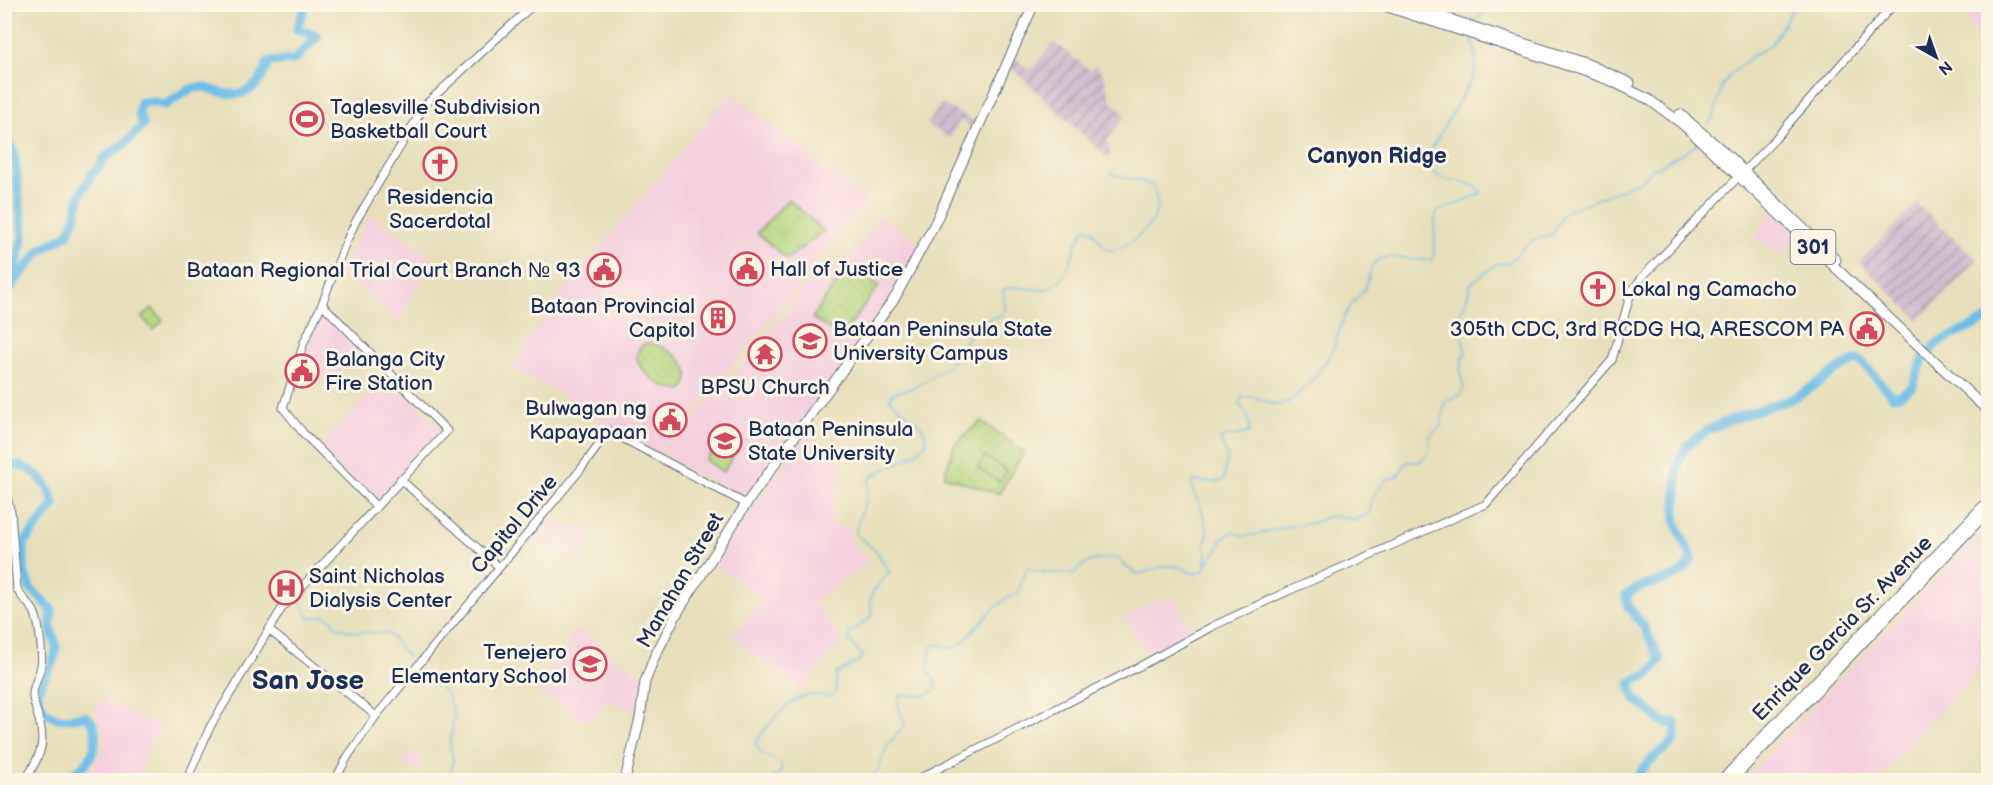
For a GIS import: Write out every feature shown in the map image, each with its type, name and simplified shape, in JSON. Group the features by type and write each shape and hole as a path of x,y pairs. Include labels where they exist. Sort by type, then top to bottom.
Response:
{"main road":[{"name":"Manahan Street","path":"625,780 640,718 645,682 654,657 676,615 746,504 896,296 935,223 1034,4"},
{"name":"301","path":"1378,4 1588,64 1651,94 1699,130 1741,174 1782,207 1989,411"},
{"name":"301","path":"1403,4 1466,28"},
{"name":"301","path":"1940,364 1989,405"},
{"name":"Enrique Garcia Sr. Avenue","path":"1722,780 1989,501"},
{"name":"Enrique Garcia Sr. Avenue","path":"1732,780 1989,511"}],"street":[{"path":"376,506 304,434 283,408 304,342 357,221 425,105 534,4"},
{"path":"916,780 1144,664 1211,627 1486,504 1611,361 1631,292 1638,282 1775,139 1894,4"},
{"path":"187,780 210,727 282,608 447,431 322,304"},
{"name":"Capitol Drive","path":"335,780 348,756 376,716 581,469 609,431 746,504"},
{"path":"400,479 499,567"},
{"path":"4,488 11,512 16,589 34,612 42,651 33,699 43,743 40,755 28,776 30,780"},
{"path":"269,630 376,716"}],"shaded area":[{"path":"1982,5 1988,5 1988,39 1984,41 1977,39 1964,13"},
{"path":"1054,42 1090,70 1096,65 1104,77 1111,101 1126,115 1107,140 1111,155 1108,158 1010,67 1015,58 1028,69 1034,67"},
{"path":"731,92 867,202 662,452 658,454 626,439 545,384 511,369 555,300"},
{"path":"940,103 974,120 971,127 960,120 950,138 927,125"},
{"path":"1917,204 1978,260 1919,320 1859,262"},
{"path":"1774,209 1800,233 1782,255 1754,238"},
{"path":"370,215 433,258 398,323 340,271"},
{"name":"Bataan Peninsula State University Campus","path":"879,216 920,244 891,295 810,413 746,498 667,458 665,450 717,390 734,375 822,264 835,274"},
{"path":"323,312 362,351 328,384 304,359"},
{"path":"388,377 443,430 376,501 318,447"},
{"path":"803,433 844,465 834,499 832,526 851,527 849,538 868,562 814,602 843,640 800,692 732,636 763,599 713,564 801,440"},
{"path":"546,519 589,529 584,558 527,542"},
{"path":"1988,524 1988,659 1878,780 1743,780"},
{"path":"1173,597 1193,632 1149,655 1125,617 1157,600 1161,603"},
{"name":"Tenejero Elementary School","path":"576,627 643,677 638,712 608,701 590,724 535,691 569,645 566,643"},
{"path":"102,698 160,727 135,780 83,780 106,743 96,713"},
{"path":"411,750 422,757 420,770 408,768 400,762"}],"green space":[{"name":"Taglesville Subdivision Basketball Court","path":"300,108 319,120 312,130 294,119"},
{"path":"788,199 824,231 787,259 757,233"},
{"path":"849,264 879,286 841,337 812,318"},
{"path":"152,308 163,321 153,330 142,317"},
{"path":"646,343 663,347 685,366 688,374 687,382 682,390 662,385 645,372 637,356 639,349"},
{"path":"981,421 1024,452 999,494 944,476 955,444"},
{"path":"722,438 738,449 723,472 706,460"},
{"path":"985,456 1007,471 1000,482 977,468"}],"waterway":[{"path":"15,281 41,250 67,235 75,219 80,195 92,174 103,159 127,142 143,125 139,113 141,102 156,102 165,105 197,87 229,94 251,89 261,78 268,62 294,60 318,36 297,29 306,4"},
{"path":"1477,24 1483,9 1488,4"},
{"path":"1708,125 1714,116 1722,86 1730,75 1752,56 1771,45 1796,4"},
{"path":"866,780 877,772 887,746 905,725 898,704 899,695 924,696 937,689 928,671 931,647 938,644 950,648 961,644 991,611 1007,598 1018,593 1027,568 1051,573 1075,573 1089,562 1118,558 1137,574 1171,565 1194,574 1204,570 1208,533 1201,507 1192,490 1192,481 1216,482 1224,479 1227,456 1220,439 1249,432 1248,416 1239,404 1242,397 1278,405 1296,396 1330,355 1345,315 1365,288 1375,263 1390,257 1432,260 1437,212 1482,193 1468,183 1439,177 1424,161 1475,74 1476,55 1472,37"},
{"path":"4,132 14,153 23,235 14,284 4,297"},
{"path":"1205,565 1217,551 1223,537 1233,532 1243,536 1254,535 1313,523 1329,516 1355,520 1369,514 1373,497 1387,479 1397,477 1407,462 1419,462 1428,453 1430,436 1441,426 1445,401 1460,395 1464,388 1460,370 1466,353 1457,318 1466,301 1471,283 1497,264 1508,263 1531,241 1552,234 1564,212 1640,181 1652,170 1698,144"},
{"path":"771,780 782,770 780,762 765,756 755,743 775,718 799,698 807,695 832,697 836,692 836,674 859,661 862,655 848,639 850,633 870,618 873,613 870,604 872,593 889,572 878,553 856,534 868,494 869,481 872,476 913,455 926,443 922,428 890,399 891,395 914,388 935,375 953,359 979,324 1002,315 1005,309 1003,290 1014,287 1040,290 1054,285 1066,272 1076,244 1086,228 1092,230 1107,250 1123,247 1139,236 1156,213 1157,200 1153,186 1142,181 1114,175 1111,171"},
{"path":"1635,780 1651,760 1672,742 1676,729 1675,723 1664,723 1634,698 1630,683 1648,676 1660,660 1643,625 1628,607 1626,595 1635,589 1678,574 1692,559 1675,518 1678,467 1680,458 1687,447 1697,437 1711,429 1795,397 1857,360 1863,363 1892,396 1900,395 1912,387 1923,359 1937,343 1988,319"},
{"path":"4,463 24,467 35,474 47,487 54,505 24,543 24,571 30,588 52,610 51,629 56,645 52,663 41,684 39,700 47,713 57,718 85,716 90,720 95,731 94,745 86,763 64,780"},
{"path":"299,597 309,618 324,616 333,620 335,625 354,632 388,633 408,657"},
{"path":"421,674 446,692 454,715 450,745 453,759 449,780"}],"place":[{"name":"Taglesville Subdivision Basketball Court","path":"307,119"},
{"name":"Residencia Sacerdotal","path":"440,164"},
{"name":"Hall of Justice","path":"747,269"},
{"name":"Bataan Regional Trial Court Branch № 93","path":"604,270"},
{"name":"Lokal ng Camacho","path":"1598,289"},
{"name":"Bataan Provincial Capitol","path":"718,318"},
{"name":"305th CDC, 3rd RCDG HQ, ARESCOM PA","path":"1867,329"},
{"name":"Bataan Peninsula State University Campus","path":"810,341"},
{"name":"BPSU Church","path":"765,354"},
{"name":"Balanga City Fire Station","path":"302,371"},
{"name":"Bulwagan ng Kapayapaan","path":"670,420"},
{"name":"Bataan Peninsula State University","path":"725,441"},
{"name":"Saint Nicholas Dialysis Center","path":"286,588"},
{"name":"Tenejero Elementary School","path":"590,664"}],"district":[{"name":"Canyon Ridge","path":"1377,155"},
{"name":"San Jose","path":"308,680"}]}
